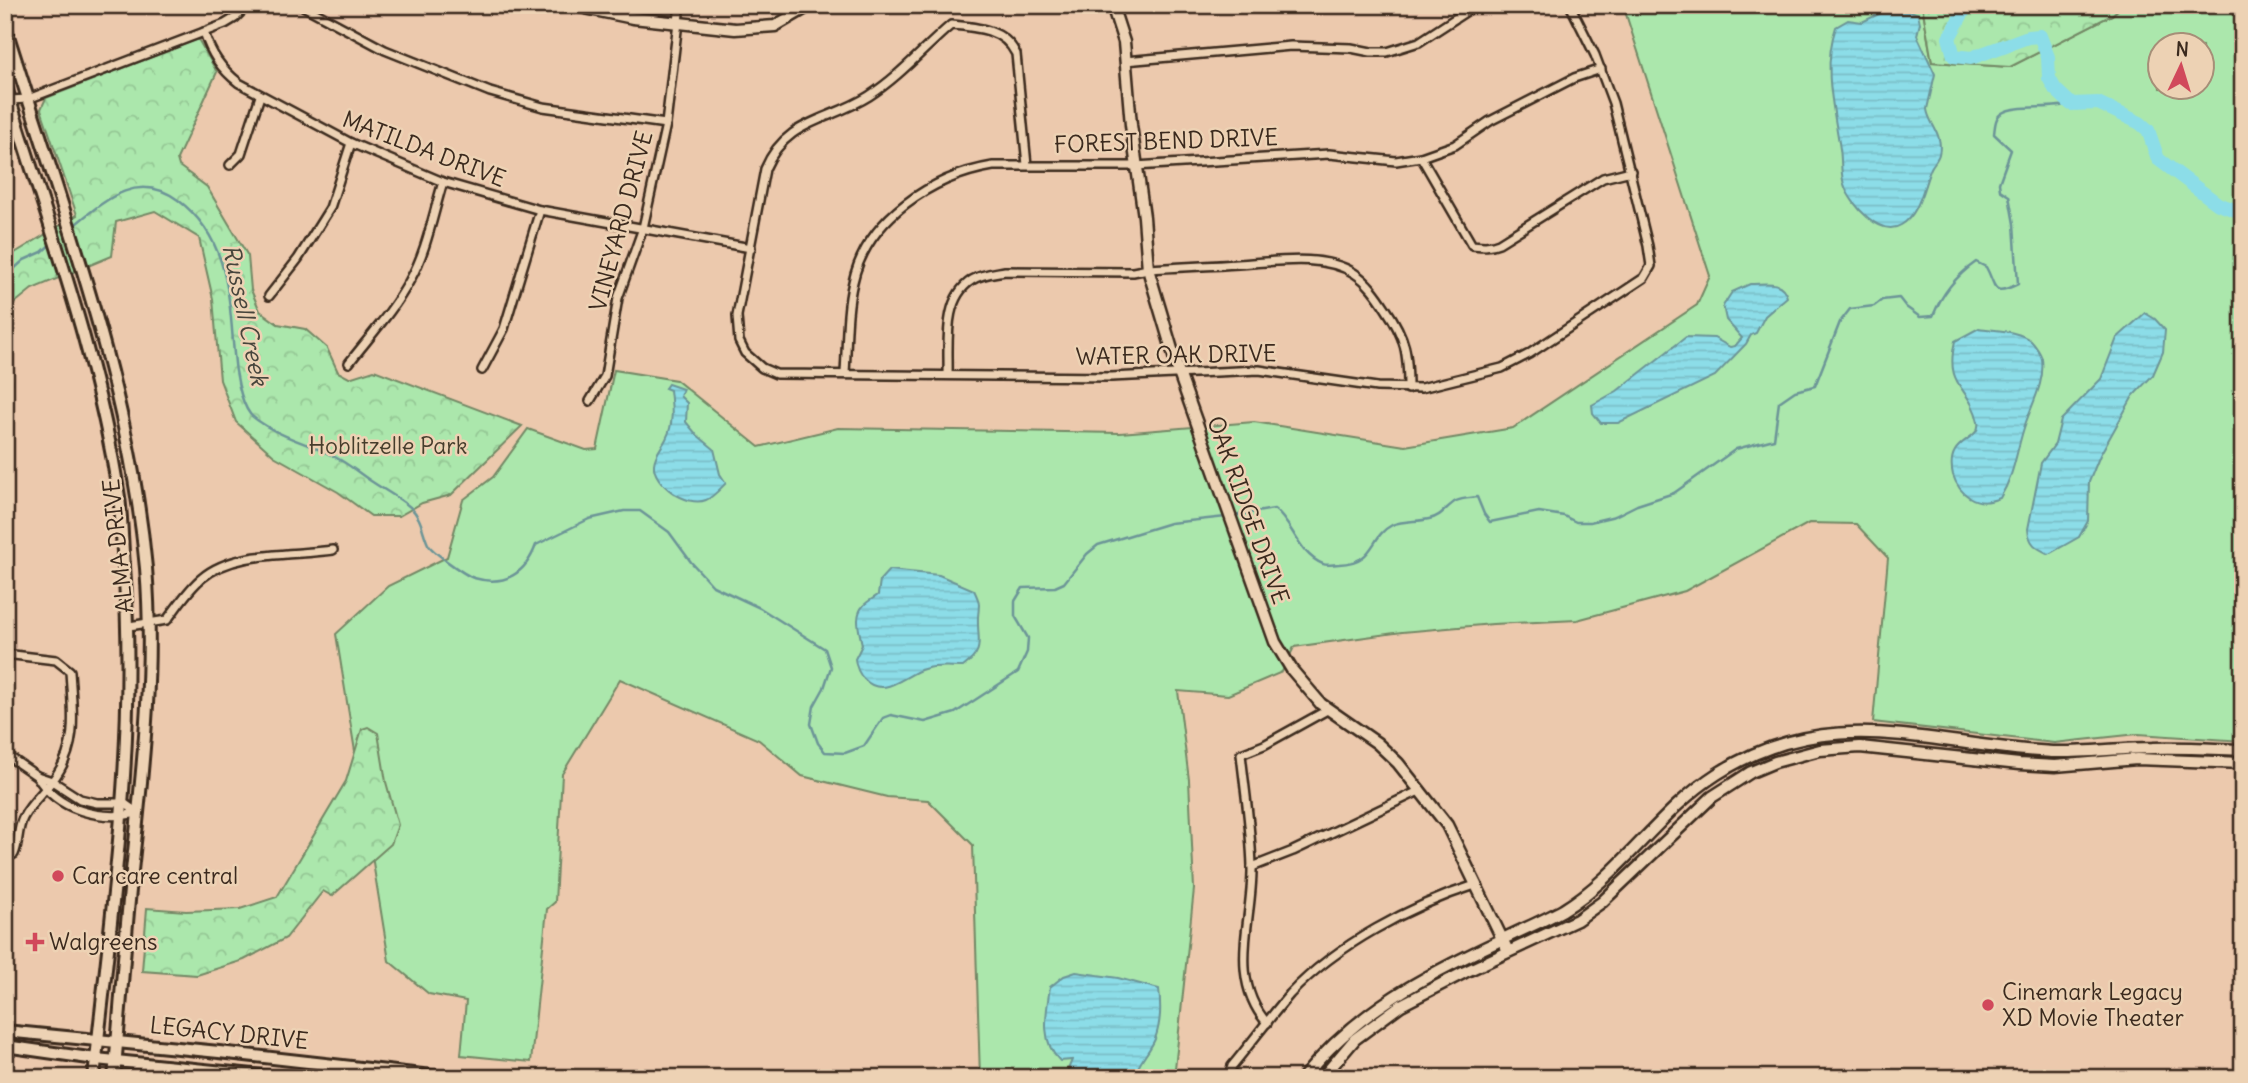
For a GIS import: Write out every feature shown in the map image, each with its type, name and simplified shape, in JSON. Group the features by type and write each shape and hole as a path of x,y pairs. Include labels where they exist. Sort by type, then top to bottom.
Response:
{"main road":[{"name":"ALMA DRIVE","path":"5,26 105,348 128,444 146,567 148,688 114,1078"},
{"name":"ALMA DRIVE","path":"5,85 88,352 107,429 120,514 129,626 129,704 123,816 94,1078"},
{"path":"88,352 105,348"},
{"path":"120,514 138,512"},
{"path":"112,910 128,911"},
{"name":"LEGACY DRIVE","path":"5,1031 245,1055 370,1073 449,1078"},
{"name":"LEGACY DRIVE","path":"5,1046 96,1059 283,1078"},
{"path":"243,1074 245,1055"}],"street":[{"path":"10,100 28,99 204,32 235,19 248,5"},
{"path":"301,5 385,50 490,92 542,107 666,124"},
{"path":"570,5 633,18 735,29 775,26 795,9 811,5"},
{"name":"VINEYARD DRIVE","path":"590,401 605,376 618,298 643,228 666,124 680,5"},
{"name":"OAK RIDGE DRIVE","path":"1112,5 1124,42 1148,269 1179,373 1275,642 1292,670 1321,704 1377,743 1422,790 1447,825 1500,940 1508,951"},
{"path":"1125,61 1291,46 1341,47 1387,52 1419,42 1476,5"},
{"path":"1421,157 1472,246 1480,247 1499,243 1603,178 1631,171 1601,69 1570,5"},
{"path":"751,248 765,169 781,143 800,127 842,111 870,96 908,67 951,25 977,27 997,34 1006,39 1016,54 1027,165"},
{"name":"MATILDA DRIVE","path":"204,32 208,46 223,71 260,96 351,143 443,182 540,210 751,248"},
{"name":"FOREST BEND DRIVE","path":"845,373 853,279 872,240 917,195 950,177 993,166 1135,166 1329,153 1396,161 1421,157 1455,145 1490,121 1574,78 1601,69"},
{"path":"230,165 241,154 260,96"},
{"path":"269,296 304,250 330,208 351,143"},
{"name":"WATER OAK DRIVE","path":"751,248 737,316 740,341 745,353 762,368 776,373 1111,377 1259,370 1408,389 1476,376 1502,368 1529,354 1644,278 1651,266 1651,258 1631,171"},
{"path":"349,363 411,279 421,257 443,182"},
{"path":"482,370 504,329 540,210"},
{"path":"948,374 953,301 972,280 1004,271 1133,272 1306,261 1337,266 1353,272 1376,294 1399,328 1408,356 1408,389"},
{"path":"129,626 167,620 202,578 221,568 257,558 334,550"},
{"path":"5,654 56,660 70,671 71,746 66,760 52,781 32,803 9,856"},
{"path":"1267,1023 1251,999 1244,967 1252,867 1241,754 1264,745 1329,709"},
{"path":"1303,1078 1349,1028 1418,981 1538,923 1581,897 1685,797 1718,773 1774,745 1818,735 1877,733 2051,751 2137,754 2243,763"},
{"path":"1818,735 1820,750"},
{"path":"1979,759 1980,744"},
{"path":"1322,1078 1355,1039 1401,1005 1577,920 1602,902 1712,797 1751,772 1764,767 1820,750 1860,747 2056,766 2137,754 2243,750"},
{"path":"1759,752 1764,767"},
{"path":"5,754 80,799 97,803 124,803 138,813"},
{"path":"37,775 45,790 77,810 100,815 123,816 138,813"},
{"path":"1252,867 1293,851 1422,790"},
{"path":"1228,1078 1232,1066 1291,993 1344,947 1452,892 1475,885"},
{"path":"1349,1028 1355,1039"}],"green space":[{"path":"1623,5 1922,5 1932,62 2010,67 2112,15 2123,5 2243,5 2243,741 2138,734 2054,743 1873,722 1888,558 1856,524 1809,523 1685,591 1577,620 1402,632 1294,647 1282,672 1228,695 1178,691 1189,780 1194,889 1174,1078 980,1078 973,845 928,800 887,797 802,776 759,740 620,679 562,774 555,902 547,909 531,1062 461,1055 466,1001 429,994 389,961 336,634 388,586 447,557 463,500 493,477 528,429 586,450 597,449 614,370 676,380 759,447 838,428 1120,433 1254,422 1405,446 1513,428 1697,305 1710,276"},
{"path":"1922,5 2123,5 2112,15 2010,67 1932,62"},
{"name":"Hoblitzelle Park","path":"198,39 217,72 177,159 179,166 207,187 248,256 251,290 260,311 278,324 305,329 327,348 338,372 349,378 374,370 522,426 451,495 422,503 399,516 371,516 338,492 274,456 236,422 220,380 213,299 199,238 155,211 116,222 112,256 32,289 5,311 5,259 77,215 41,109 46,98"},
{"path":"368,727 378,733 386,782 398,825 391,844 332,896 323,891 286,938 244,960 197,975 142,971 147,908 186,911 240,909 277,897 346,781 362,729"}],"water":[{"path":"1906,9 1918,14 1920,23 1917,35 1935,74 1927,109 1940,147 1913,214 1901,225 1893,228 1884,227 1867,217 1853,202 1845,187 1830,88 1830,57 1836,27 1848,20 1862,22 1881,13"},
{"path":"1750,284 1777,285 1785,291 1787,297 1765,316 1756,333 1751,335 1746,344 1715,376 1618,423 1601,423 1593,413 1592,405 1617,391 1686,337 1714,338 1730,347 1735,346 1742,338 1726,320 1723,306 1732,292"},
{"path":"2145,313 2165,330 2163,352 2153,375 2133,396 2100,455 2089,482 2088,521 2079,537 2049,554 2034,545 2028,529 2041,463 2055,444 2061,420 2101,379 2117,338"},
{"path":"1979,328 2026,337 2033,343 2042,359 2040,383 2009,479 2000,498 1984,502 1973,499 1961,490 1953,475 1952,463 1958,447 1978,428 1974,410 1955,378 1955,341"},
{"path":"668,384 683,389 680,396 687,403 686,422 714,449 720,474 726,483 706,500 698,502 672,492 655,471 656,457 669,433 671,421 670,390 665,388"},
{"path":"889,570 939,575 974,590 979,604 979,645 975,656 963,667 924,669 894,684 879,687 862,677 855,659 862,645 859,614 864,605 878,595 880,580"},
{"path":"1076,972 1118,978 1159,989 1160,1014 1157,1033 1134,1078 1060,1078 1067,1072 1072,1060 1060,1061 1049,1045 1046,1027 1048,997 1050,987 1064,976"}],"waterway":[{"name":"Russell Creek","path":"1967,5 1949,38 1954,56 1971,58 2028,37 2040,36 2048,57 2049,78 2055,89 2071,104 2098,103 2140,123 2148,130 2158,159 2218,204 2235,210 2243,207"},
{"name":"Russell Creek","path":"1233,516 1274,509 1307,553 1329,565 1351,563 1360,559 1392,525 1433,518 1463,499 1477,497 1490,522 1539,512 1564,516 1576,522 1590,522 1615,516 1637,505 1674,493 1736,449 1774,439 1779,402 1795,391 1815,386 1840,322 1850,309 1874,306 1882,300 1899,298 1920,317 1933,316 1950,286 1976,262 1986,267 1999,290 2018,284 2014,224 2009,196 2000,190 1999,183 2011,150 1994,134 1996,122 1998,117 2008,110 2071,104"},
{"name":"Russell Creek","path":"72,227 109,199 135,189 163,191 178,200 195,215 217,250 228,290 237,377 243,401 250,414 280,434 340,460 406,504 417,516 428,544 449,563 470,576 495,581 505,579 520,570 536,545 589,519 624,511 640,511 669,532 713,586 760,608 825,649 831,667 814,706 811,724 818,743 825,752 845,753 864,746 883,718 891,715 925,722 955,713 1018,672 1027,652 1028,638 1015,616 1015,601 1023,588 1055,587 1064,583 1087,554 1098,545 1170,523 1226,517"},
{"name":"Russell Creek","path":"5,277 24,260 42,252 53,242"}],"place":[{"name":"Car care central","path":"58,876"},
{"name":"Walgreens","path":"35,942"},
{"name":"Cinemark Legacy XD Movie Theater","path":"1988,1005"}]}
